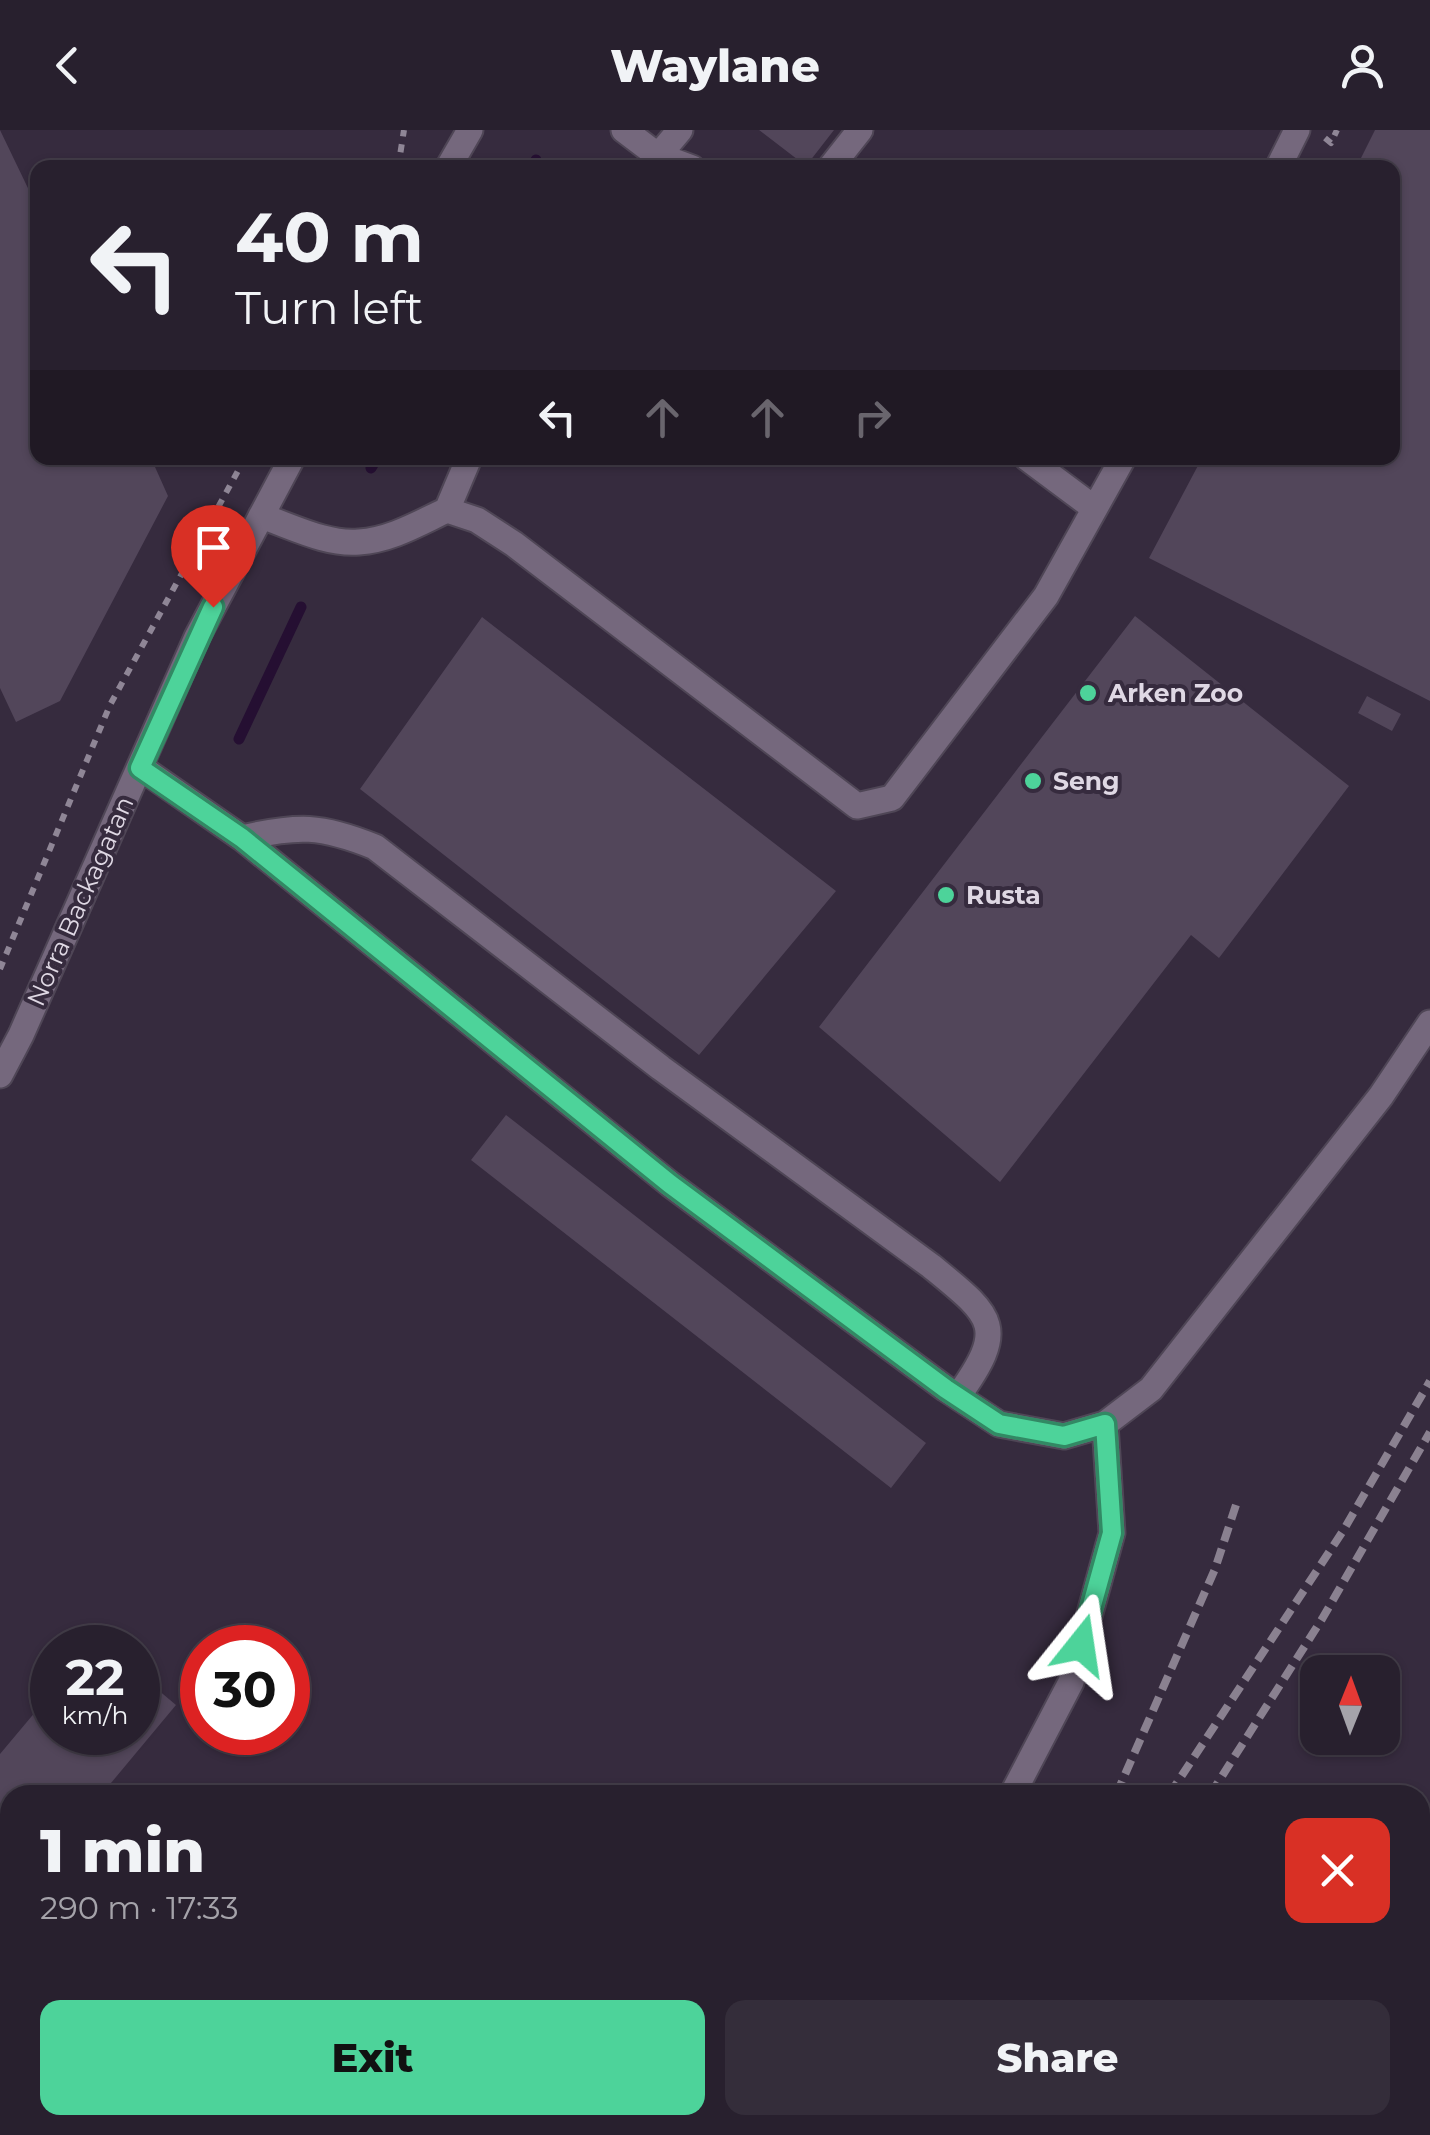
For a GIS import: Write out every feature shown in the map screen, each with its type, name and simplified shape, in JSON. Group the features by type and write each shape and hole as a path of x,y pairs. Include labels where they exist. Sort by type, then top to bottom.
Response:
{"street":[{"path":"453,160 470,130"},
{"path":"624,130 652,160"},
{"path":"657,160 680,130"},
{"path":"836,160 860,130"},
{"path":"1282,160 1297,130"},
{"name":"Norra Backagatan","path":"0,1075 197,638 288,465"},
{"path":"261,516 317,536 357,543 391,536 448,510 466,465"},
{"path":"1037,465 1094,508"},
{"path":"448,510 477,520 514,544 857,806 892,798 1046,596 1118,465"},
{"path":"140,768 242,838 670,1184 999,1424 1064,1436 1105,1424 1150,1389 1381,1096 1430,1024"},
{"path":"242,838 279,829 314,828 344,834 375,847 661,1068 917,1255 969,1298 986,1320 990,1340 958,1396"},
{"path":"1017,1785 1071,1682 1112,1533 1105,1424"}],"path":[{"path":"399,160 404,130"},
{"path":"1331,143 1338,130"},
{"path":"0,969 110,705 241,465"}],"building":[{"path":"0,130 30,192 30,465 154,465 168,496 60,701 16,722 0,688"},
{"path":"759,130 834,130 811,160 798,160"},
{"path":"1375,130 1430,130 1430,701 1149,558 1198,465 1400,465 1400,160 1360,160"},
{"path":"1135,616 1349,786 1219,958 1191,935 1000,1182 819,1027"},
{"path":"482,617 836,891 699,1055 360,789"},
{"path":"1367,696 1401,714 1392,731 1358,713"},
{"path":"506,1115 926,1443 891,1488 471,1160"},
{"path":"160,1692 176,1705 160,1724"},
{"path":"30,1718 30,1755 134,1755 109,1785 0,1785 0,1754"}],"waterway":[{"path":"239,739 301,607"}],"railway":[{"path":"1176,1785 1343,1531 1430,1381"},
{"path":"1216,1785 1322,1619 1430,1432"},
{"path":"1120,1785 1215,1569 1236,1505"}],"place":[{"name":"Arken Zoo","path":"1088,693"},
{"name":"Seng","path":"1033,781"},
{"name":"Rusta","path":"946,895"}],"route":[{"path":"213,607 140,768 242,838 670,1184 946,1389 999,1424 1064,1436 1105,1424 1112,1533 1081,1645"}]}
